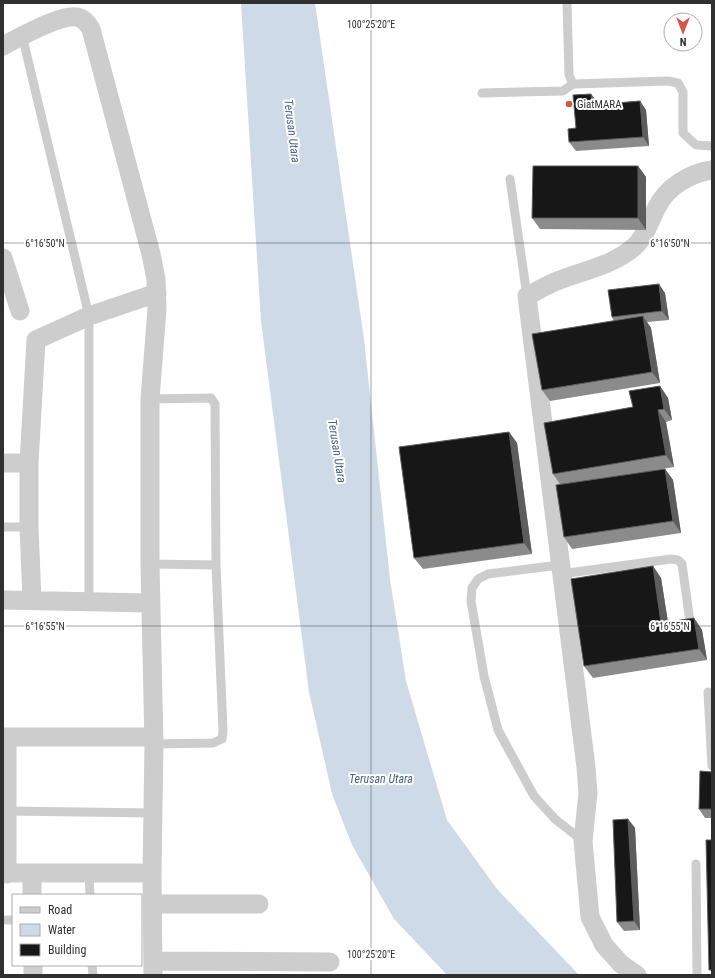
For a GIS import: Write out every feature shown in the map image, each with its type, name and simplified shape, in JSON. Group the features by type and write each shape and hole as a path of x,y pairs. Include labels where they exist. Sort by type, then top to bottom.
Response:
{"street":[{"path":"3,46 22,35 66,18 76,17 85,20 91,28 151,254 157,293 150,399 150,603 154,740 152,873 153,968 330,962"},
{"path":"637,975 621,964 604,945 590,917 583,841 588,793 586,767 527,296 555,282 615,259 636,246 651,222 657,207 672,189 684,179 697,172 712,170"},
{"path":"3,258 20,311"},
{"path":"32,600 29,527 29,463 36,340 89,316 157,293"},
{"path":"3,463 29,463"},
{"path":"3,600 150,603"},
{"path":"152,873 5,874 7,811 5,737 154,740"},
{"path":"32,874 32,894"},
{"path":"152,904 259,904"}],"lane":[{"path":"567,3 569,75 573,84"},
{"path":"22,35 89,316 89,602"},
{"path":"482,93 563,91 573,84 668,81 678,83 683,92 683,132 696,145 712,146"},
{"path":"510,179 527,296"},
{"path":"150,399 211,398 214,401 216,565 222,738 213,743 154,740"},
{"path":"3,527 29,527"},
{"path":"583,841 554,819 534,796 498,730 484,676 472,601 472,588 478,579 488,574 671,559 678,560 682,564 691,629"},
{"path":"150,564 216,565"},
{"path":"708,692 712,766"},
{"path":"7,811 153,813"},
{"path":"696,864 697,975"},
{"path":"89,873 90,894"}],"water":[{"name":"Terusan Utara","path":"241,3 315,3 364,339 390,579 406,681 447,820 497,889 579,975 447,975 394,919 352,845 332,794 309,692 261,321"}],"building":[{"path":"591,94 592,105 640,101 643,137 569,142 568,129 576,128 573,95"},
{"path":"533,166 638,166 638,218 532,218"},
{"path":"659,284 662,311 612,317 608,290"},
{"path":"643,316 652,372 542,390 532,334"},
{"path":"660,386 664,409 658,410 666,455 553,474 544,423 633,407 629,391"},
{"path":"509,432 524,543 414,558 399,447"},
{"path":"665,469 673,521 564,537 556,485"},
{"path":"653,566 661,623 694,618 699,649 584,666 571,579"},
{"path":"700,771 712,772 712,809 699,809"},
{"path":"628,819 634,921 617,922 613,820"},
{"path":"706,840 712,840 712,970 709,970"}],"place":[{"name":"GiatMARA","path":"569,104"}]}
